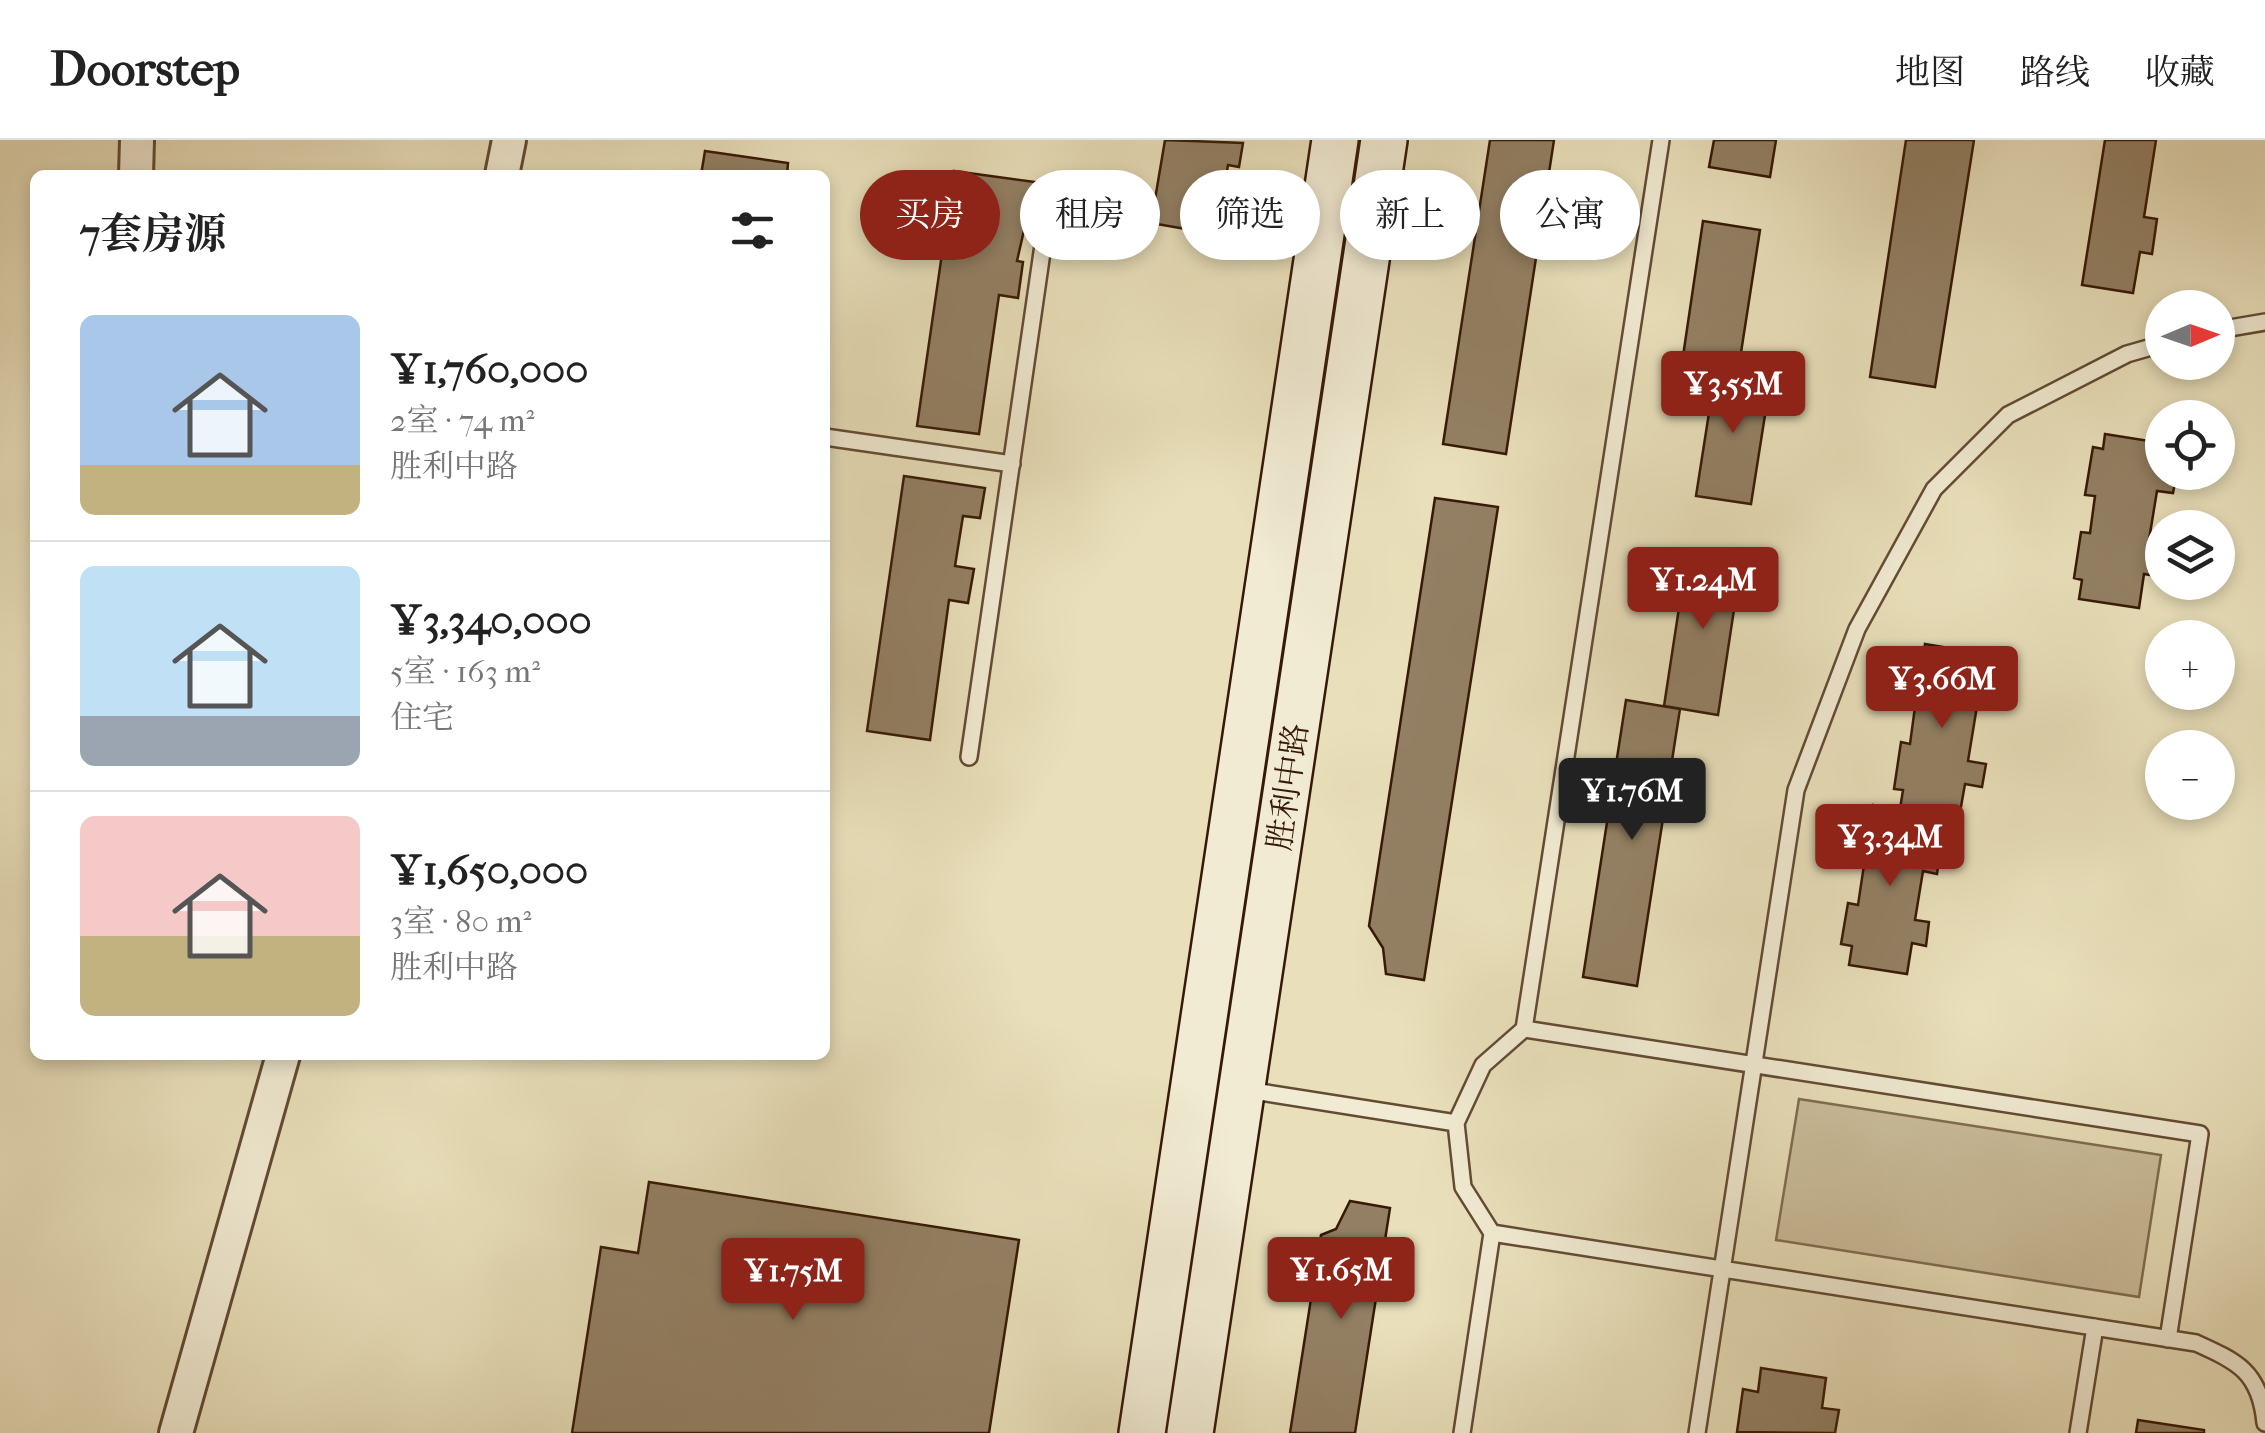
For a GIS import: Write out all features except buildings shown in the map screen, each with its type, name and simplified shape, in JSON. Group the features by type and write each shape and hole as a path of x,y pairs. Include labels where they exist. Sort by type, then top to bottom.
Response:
{"street":[{"path":"136,170 137,140"},
{"path":"503,170 509,140"},
{"name":"胜利中路","path":"1142,1433 1335,140"},
{"name":"胜利中路","path":"1190,1433 1384,140"},
{"path":"176,1433 283,1060"}],"lane":[{"path":"1462,1433 1492,1233 1463,1187 1456,1123 1483,1065 1524,1029 1661,140"},
{"path":"970,756 1041,260"},
{"path":"2235,327 2265,322"},
{"path":"1697,1433 1796,790 1857,629 1934,489 2008,415 2127,354 2145,349"},
{"path":"830,438 1012,464"},
{"path":"1524,1029 2200,1134 2168,1339"},
{"path":"1242,1089 1456,1123"},
{"path":"1492,1233 2196,1343 2243,1365 2263,1403 2265,1423"},
{"path":"2078,1433 2095,1328"}],"shaded area":[{"path":"1799,1099 2161,1155 2139,1297 1776,1240"}]}
